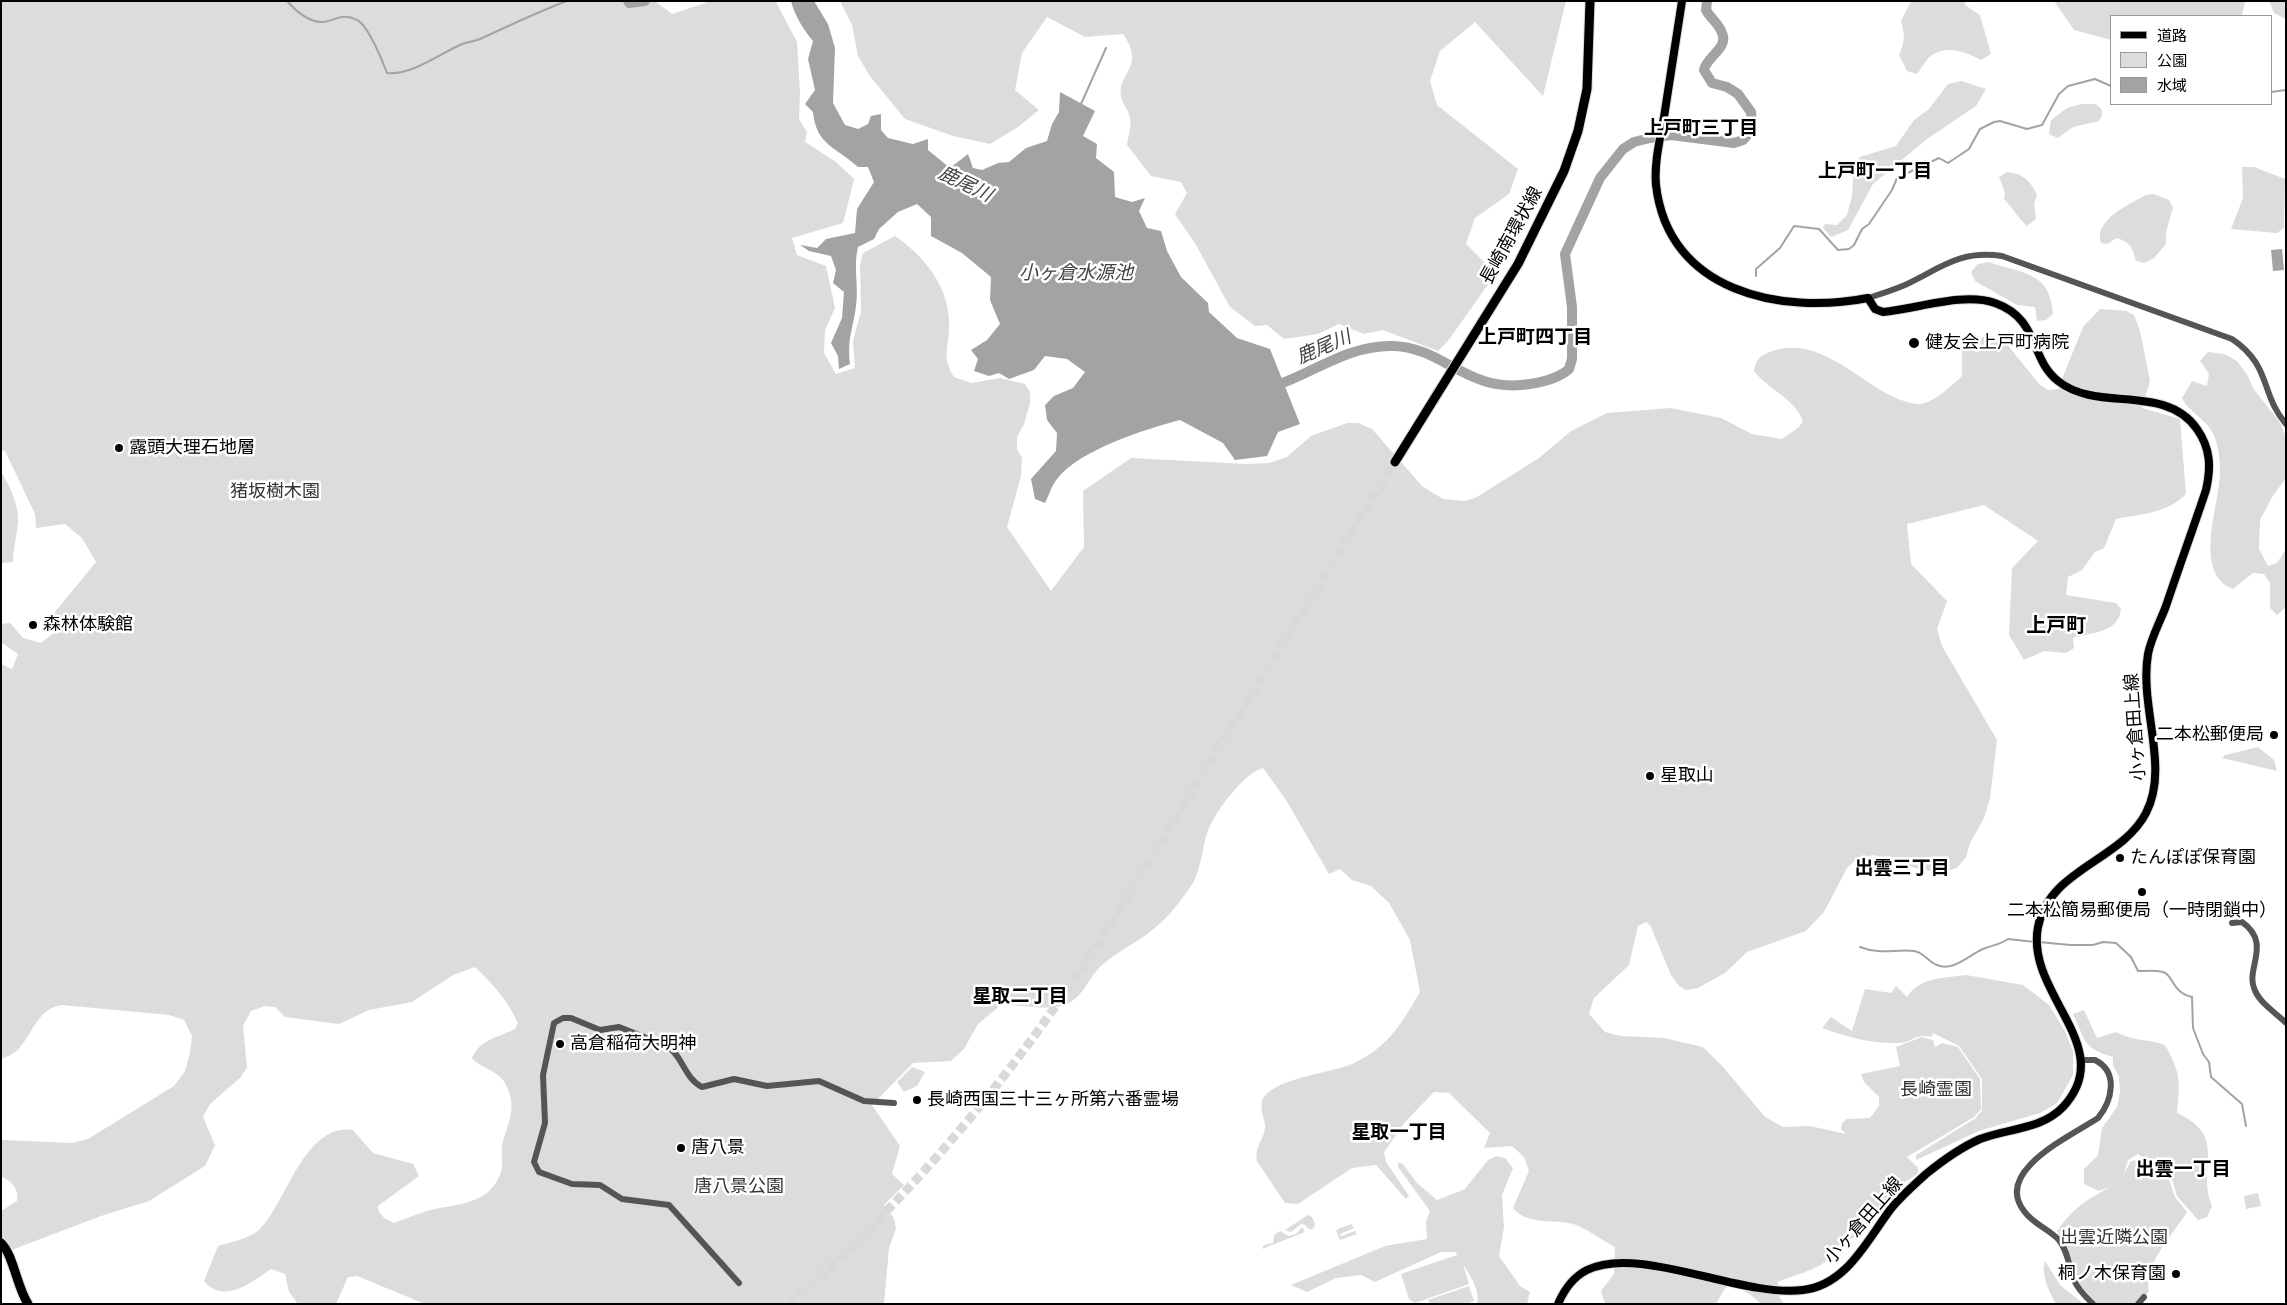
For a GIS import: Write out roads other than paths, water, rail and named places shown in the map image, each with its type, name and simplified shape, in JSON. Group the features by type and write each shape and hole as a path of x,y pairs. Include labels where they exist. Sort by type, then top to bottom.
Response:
{"highway":[{"name":"長崎南環状線","path":"1395,462 1518,264 1553,196 1578,131 1589,66 1590,1"},
{"path":"1,1243 7,1250 16,1281 28,1304"}],"main road":[{"path":"1682,1 1658,152 1656,185 1665,219 1685,254 1710,278 1741,292 1803,303 1828,304 1868,298"},
{"name":"小ヶ倉田上線","path":"1558,1304 1570,1283 1582,1273 1597,1266 1617,1263 1640,1264 1770,1290 1804,1290 1825,1284 1840,1274 1855,1259 1892,1207 1927,1174 1966,1146 1982,1138 2038,1123 2062,1108 2077,1085 2081,1060 2080,1049 2073,1031 2043,976 2038,960 2038,929 2048,901 2061,886 2136,828 2146,813 2155,789 2156,774 2145,692 2149,650 2206,490 2210,472 2209,454 2204,438 2192,422 2163,405 2087,394 2058,381 2045,365 2034,339 2023,322 2013,313 1996,303 1966,300 1883,312 1875,309 1868,298"}],"street":[{"path":"1868,298 1905,284 1955,259 1977,254 2002,256 2232,339 2249,352 2260,368 2273,404 2286,424"},
{"path":"2232,923 2238,921 2245,924 2254,936 2257,947 2253,988 2260,1000 2286,1023"},
{"path":"739,1282 669,1206 622,1199 600,1185 572,1184 545,1176 539,1172 534,1162 545,1123 543,1075 554,1023 563,1018 571,1018 600,1030 619,1027 666,1046 672,1050 689,1077 702,1087 734,1080 767,1086 819,1081 864,1101 894,1102"},
{"path":"2081,1060 2095,1060 2106,1070 2111,1089 2106,1108 2098,1118 2032,1161 2018,1181 2016,1193 2024,1211 2052,1233 2063,1245 2076,1284 2093,1304"},
{"path":"2138,1304 2144,1297"}],"water":[{"name":"小ヶ倉水源池","path":"791,1 814,1 828,24 835,48 833,103 845,125 858,129 868,124 871,116 881,114 881,130 888,138 913,144 928,139 928,150 950,168 968,154 973,168 982,170 998,163 1009,162 1026,148 1047,141 1052,124 1059,112 1060,92 1095,111 1083,136 1097,144 1096,158 1114,172 1115,197 1132,202 1145,198 1139,211 1147,228 1161,231 1167,251 1181,277 1208,303 1209,312 1237,338 1270,349 1300,424 1278,432 1267,456 1235,460 1223,443 1180,420 1132,435 1097,450 1067,469 1057,479 1045,503 1035,499 1031,479 1056,451 1057,433 1047,420 1045,405 1054,396 1073,388 1085,372 1067,359 1045,356 1034,370 1009,379 999,373 989,376 974,371 978,359 971,350 987,340 1000,324 990,300 991,277 962,253 931,236 931,217 917,204 898,212 879,229 874,239 858,247 856,261 857,299 850,341 850,364 839,369 838,356 831,343 842,318 844,292 833,283 836,270 831,256 809,251 800,245 817,248 826,239 855,233 857,209 874,182 868,167 858,167 823,139 818,132 813,112 805,104 815,90 808,59 813,41 800,22"},
{"path":"2282,249 2284,270 2273,271 2271,250"}],"waterway":[{"path":"287,1 310,20 325,22 342,17 357,20 370,36 387,73 396,73 415,68 460,45 480,39 567,1"},
{"path":"621,1 629,3"},
{"name":"鹿尾川","path":"629,3 645,1"},
{"name":"鹿尾川","path":"1272,387 1346,355 1377,347 1394,346 1428,354 1489,383 1508,385 1530,384 1556,377 1569,369 1572,359 1572,307 1565,254 1600,178 1623,149 1634,142 1671,135 1734,143 1743,140 1750,132 1752,123 1751,112 1738,94 1727,87 1712,83 1704,70 1720,48 1723,38 1719,27 1706,10 1707,1"},
{"path":"1081,104 1106,48"},
{"path":"1756,276 1756,269 1780,248 1794,226 1819,229 1838,250 1849,249 1854,245 1862,229 1869,224 1892,190 1897,178 1939,158 1948,163 1969,149 1980,129 1994,122 2000,121 2027,129 2042,125 2059,94 2068,86 2095,79 2110,86"},
{"path":"2272,92 2286,90"},
{"path":"1860,947 1874,951 1914,951 1923,955 1934,964 1943,967 1955,965 1983,949 2008,939 2035,942"},
{"path":"2039,942 2070,945 2093,945 2103,942 2116,943 2131,957 2138,971 2157,971 2167,974 2176,988 2185,995 2192,997 2193,1028 2203,1054 2209,1062 2211,1077 2242,1104 2246,1126"}],"tunnel":[{"path":"788,1304 821,1275 916,1180 974,1113 1052,1012 1116,915 1395,462"}],"place":[{"name":"健友会上戸町病院","path":"1914,343"},
{"name":"露頭大理石地層","path":"119,448"},
{"name":"森林体験館","path":"33,625"},
{"name":"二本松郵便局","path":"2274,735"},
{"name":"星取山","path":"1650,776"},
{"name":"たんぽぽ保育園","path":"2120,858"},
{"name":"二本松簡易郵便局（一時閉鎖中）","path":"2142,892"},
{"name":"高倉稲荷大明神","path":"560,1044"},
{"name":"長崎西国三十三ヶ所第六番霊場","path":"917,1100"},
{"name":"唐八景","path":"681,1148"},
{"name":"桐ノ木保育園","path":"2176,1274"}],"district":[{"name":"上戸町三丁目","path":"1701,129"},
{"name":"上戸町一丁目","path":"1875,172"},
{"name":"上戸町四丁目","path":"1535,338"},
{"name":"上戸町","path":"2056,627"},
{"name":"出雲三丁目","path":"1902,869"},
{"name":"星取二丁目","path":"1020,997"},
{"name":"星取一丁目","path":"1399,1133"},
{"name":"出雲一丁目","path":"2183,1170"}],"park label":[{"name":"猪坂樹木園","path":"275,492"},
{"name":"長崎霊園","path":"1936,1090"},
{"name":"唐八景公園","path":"739,1187"},
{"name":"出雲近隣公園","path":"2114,1238"}]}
